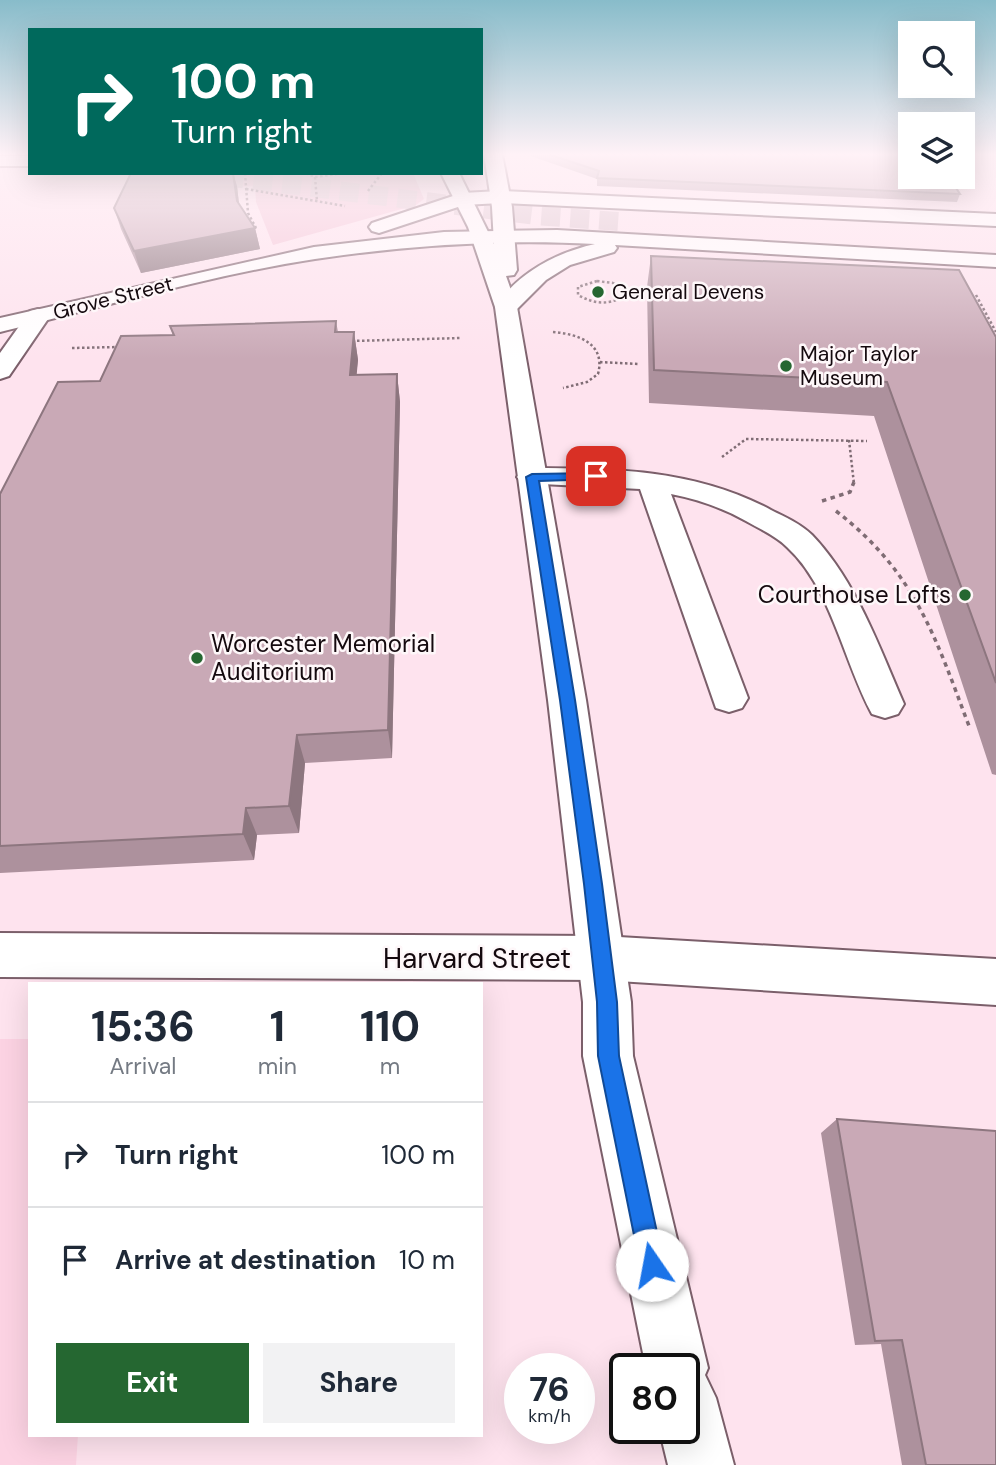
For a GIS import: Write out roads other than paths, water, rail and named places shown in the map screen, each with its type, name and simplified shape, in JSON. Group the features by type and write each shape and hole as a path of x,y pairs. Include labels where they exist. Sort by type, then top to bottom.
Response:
{"main road":[{"name":"Grove Street","path":"226,271 395,222"},
{"path":"474,222 506,307"},
{"path":"503,222 506,307 568,700 607,1002 608,1056 674,1353"},
{"path":"567,222 573,230 588,238"},
{"path":"634,222 941,237"},
{"name":"Grove Street","path":"0,325 226,271 352,246 505,236 663,242"},
{"path":"506,307 526,282 559,262 596,250 663,242 996,261"},
{"path":"0,370 38,316"},
{"path":"532,477 616,476 651,480 719,497 763,517 800,541 835,589 885,704"},
{"path":"651,480 729,698"},
{"name":"Harvard Street","path":"0,955 602,958 996,982"},
{"path":"696,1444 702,1465"}],"place":[{"name":"General Devens","path":"598,292"},
{"name":"Major Taylor Museum","path":"786,366"},
{"name":"Courthouse Lofts","path":"965,595"},
{"name":"Worcester Memorial Auditorium","path":"197,658"}]}
